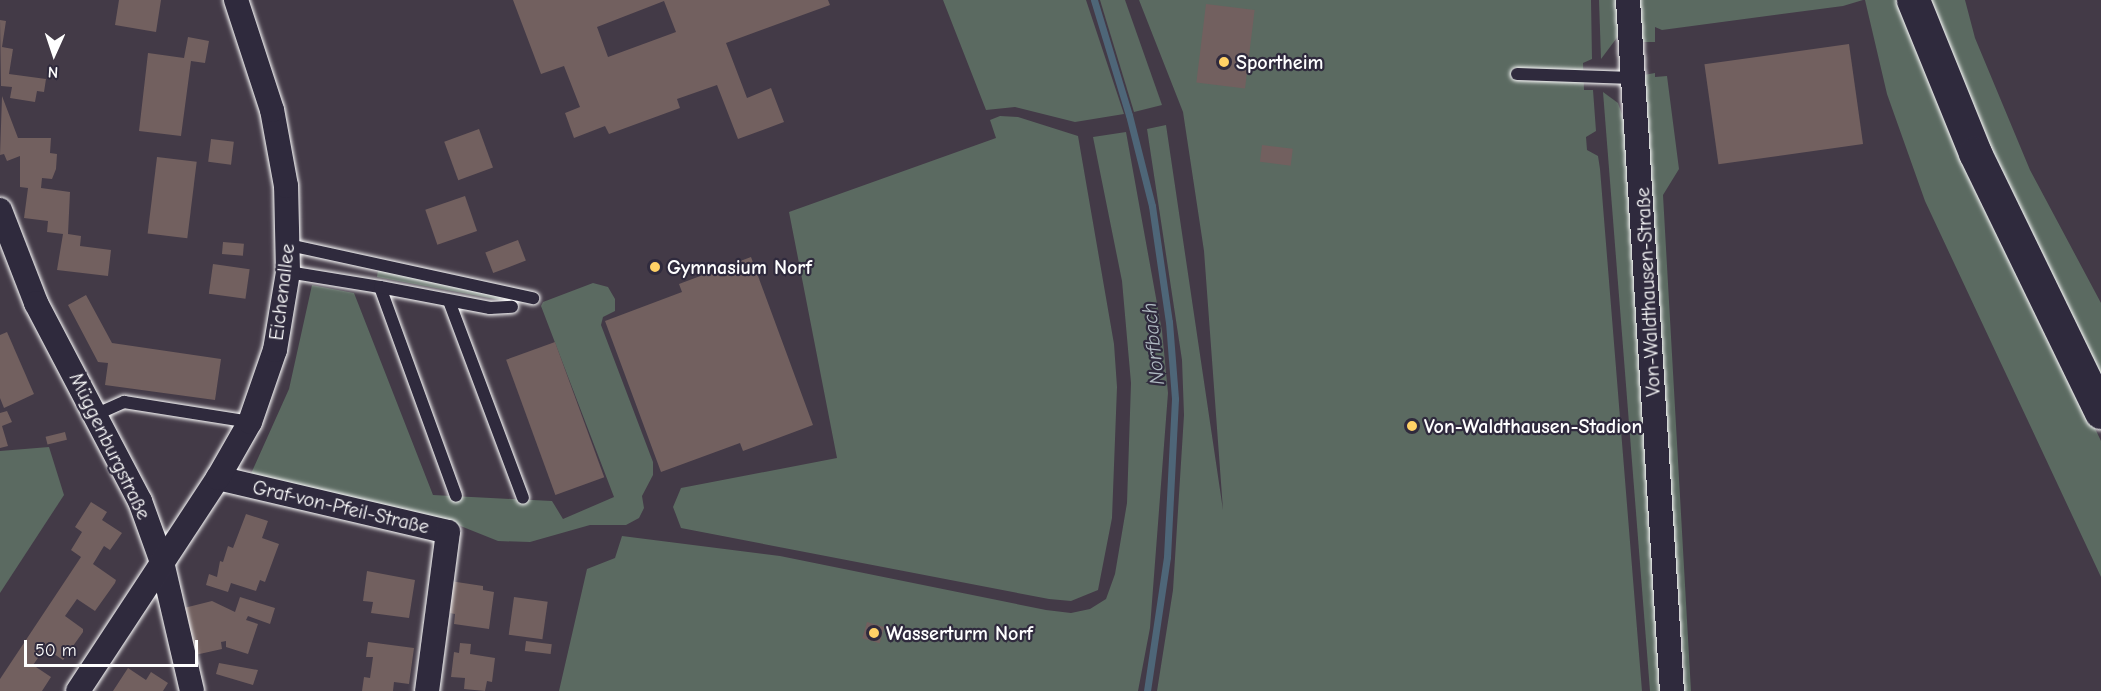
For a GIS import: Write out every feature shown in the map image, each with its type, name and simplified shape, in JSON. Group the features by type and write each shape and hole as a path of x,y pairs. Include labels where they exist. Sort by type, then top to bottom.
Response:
{"main road":[{"path":"1913,0 1975,153 2101,412"}],"street":[{"name":"Eichenallee","path":"78,691 218,478 250,422 275,350 288,272 286,186 272,110 236,0"},
{"name":"Von-Waldthausen-Straße","path":"1628,0 1647,254 1659,523 1672,691"},
{"name":"Müggenburgstraße","path":"0,210 36,303 97,414 140,501 162,562 192,691"},
{"name":"Graf-von-Pfeil-Straße","path":"218,478 448,531 427,691"}],"lane":[{"path":"1517,74 1633,78"},
{"path":"289,245 533,298"},
{"path":"288,272 449,301 512,307"},
{"path":"380,287 456,496"},
{"path":"449,301 523,498"},
{"path":"97,414 124,402 250,422"}],"green space":[{"path":"943,0 1086,0 1124,114 1075,122 1015,107 986,110"},
{"path":"1100,0 1125,0 1162,105 1134,112"},
{"name":"Von-Waldthausen-Stadion","path":"1139,0 1591,0 1592,59 1583,63 1584,90 1593,90 1596,131 1586,137 1587,150 1598,156 1600,169 1642,691 1157,691 1173,590 1184,415 1182,360 1147,129 1166,125 1223,510 1204,251 1183,112"},
{"path":"1599,0 1619,0 1619,35 1601,59"},
{"path":"1639,0 1863,0 1843,6 1662,30 1655,27 1655,42 1642,42"},
{"path":"1865,0 1896,0 1927,74 2101,441 2101,577 1925,201 1887,94"},
{"path":"1930,0 1965,0 1975,38 2030,170 2101,303 2101,385 1975,124"},
{"path":"1655,73 1655,77 1667,76 1679,169 1663,195 1691,691 1682,691 1684,670 1665,433 1644,75"},
{"path":"1603,92 1618,103 1625,123 1662,691 1650,691"},
{"path":"1000,116 1018,117 1078,136 1114,344 1117,387 1112,518 1098,590 1071,601 1049,599 681,528 673,507 681,488 837,458 789,212 996,138 990,120"},
{"path":"1126,132 1162,331 1168,393 1150,628 1138,691 559,691 587,569 615,558 622,536 780,556 1046,610 1071,613 1090,609 1106,599 1115,574 1127,503 1131,383 1122,281 1093,137"},
{"path":"378,270 502,296 500,300 377,277"},
{"path":"593,283 608,287 615,299 615,311 603,317 601,325 653,462 653,475 642,496 644,508 639,518 626,525 590,525 530,542 498,541 453,523 249,478 289,389 312,285 354,293 433,495 552,501 563,519 614,497 541,306 543,302"},
{"path":"49,447 64,495 0,593 0,451"}],"building":[{"path":"119,0 161,0 156,32 115,25"},
{"path":"513,0 828,0 830,5 726,43 747,98 771,88 784,122 738,139 717,85 677,99 680,108 609,134 605,126 574,138 565,113 580,107 564,66 541,74","holes":["664,1 676,32 608,57 597,27"]},
{"name":"Sportheim","path":"1206,4 1255,10 1245,88 1196,82"},
{"path":"0,20 6,21 2,47 13,49 9,74 46,79 44,92 37,91 35,102 10,98 12,87 1,86"},
{"path":"188,37 209,41 205,63 191,61 181,136 139,131 148,53 184,58"},
{"path":"1849,44 1863,144 1718,164 1704,64"},
{"path":"2,96 18,138 51,138 50,153 57,154 56,169 52,179 42,178 41,188 70,192 68,234 81,236 80,246 111,250 108,276 57,270 63,234 47,232 48,221 24,218 28,188 20,187 20,156 7,161 4,154 0,155"},
{"path":"479,129 493,168 458,180 444,142"},
{"path":"211,139 234,142 231,165 208,162"},
{"path":"1262,145 1293,149 1291,166 1260,162"},
{"path":"157,157 197,162 187,238 148,233"},
{"path":"465,196 477,231 437,245 425,210"},
{"path":"518,240 526,261 493,273 485,253"},
{"path":"223,242 244,244 243,256 222,254"},
{"path":"751,257 813,425 743,451 740,443 661,472 605,321 682,292 679,284"},
{"path":"213,264 250,269 245,299 209,294"},
{"path":"86,295 112,343 221,359 215,400 105,385 108,363 98,362 68,305"},
{"path":"7,332 34,394 4,408 0,398 0,335"},
{"path":"555,342 604,477 555,495 506,360"},
{"path":"7,411 12,422 2,426 8,446 0,448 0,413"},
{"path":"65,432 67,440 48,445 46,437"},
{"path":"91,502 107,512 102,520 122,533 110,550 104,546 93,564 116,580 115,583 95,611 77,599 65,616 83,629 83,632 63,660 45,648 33,665 51,677 42,691 0,691 0,679 81,557 71,550 82,532 75,527"},
{"path":"246,514 268,521 262,538 279,544 265,582 260,580 256,591 231,583 228,592 206,585 209,574 217,577 220,561 223,562 228,546 233,548"},
{"path":"367,571 415,580 409,618 371,613 373,602 363,601"},
{"path":"450,581 483,586 483,590 494,592 489,629 454,624 455,614 445,612"},
{"path":"240,597 275,608 270,624 248,616 246,620 258,624 248,654 226,647 226,641 221,642 222,649 195,655 184,608 212,601 235,612"},
{"path":"514,597 548,602 542,639 509,635"},
{"name":"Wasserturm Norf","path":"867,622 884,627 880,643 862,638"},
{"path":"526,641 552,644 551,654 525,651"},
{"path":"368,642 414,648 409,684 394,682 393,691 362,691 364,677 370,678 373,657 366,657"},
{"path":"460,643 471,644 470,654 495,658 492,682 487,681 485,691 464,689 465,678 451,677 454,652 459,653"},
{"path":"219,663 258,670 253,685 216,674"},
{"path":"128,668 146,680 151,672 168,683 163,691 113,691"}],"waterway":[{"name":"Norfbach","path":"1094,0 1129,115 1152,206 1169,322 1175,399 1167,557 1147,691"}],"place":[{"name":"Sportheim","path":"1224,62"},
{"name":"Gymnasium Norf","path":"655,267"},
{"name":"Von-Waldthausen-Stadion","path":"1412,426"},
{"name":"Wasserturm Norf","path":"874,633"}]}
